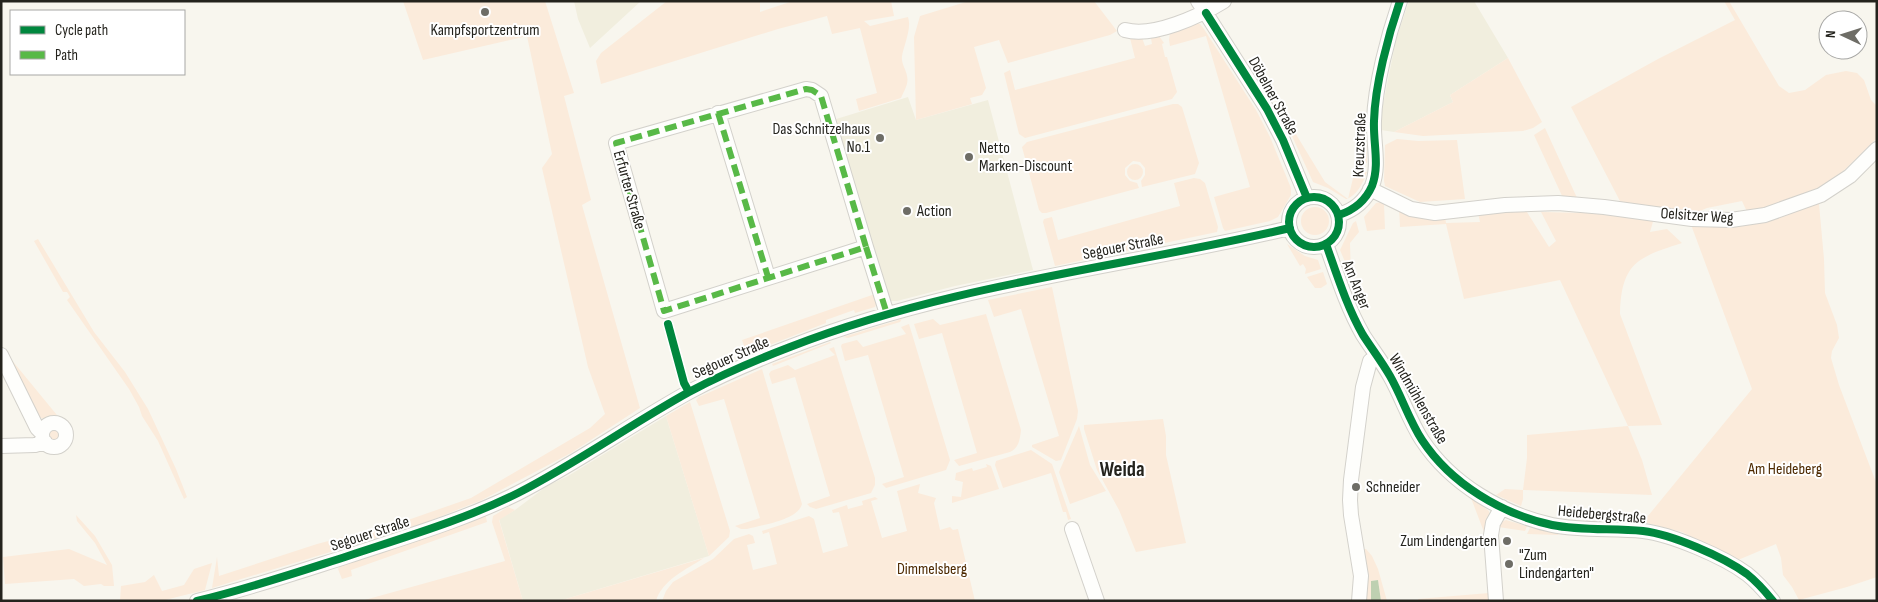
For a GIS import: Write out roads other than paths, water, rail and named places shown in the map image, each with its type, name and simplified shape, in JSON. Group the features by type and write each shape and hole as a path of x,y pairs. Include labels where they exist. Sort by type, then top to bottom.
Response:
{"street":[{"path":"1126,30 1133,32 1162,28 1202,7 1224,1"},
{"name":"Kreuzstraße","path":"1339,215 1348,212 1364,201 1370,189 1376,167 1374,121 1376,102 1384,56 1400,1"},
{"name":"Döbelner Straße","path":"1202,7 1267,109 1283,140 1307,198"},
{"name":"Erfurter Straße","path":"668,324 616,143 806,89 812,90 821,96 887,314"},
{"path":"718,113 768,277"},
{"name":"Oelsitzer Weg","path":"1370,189 1411,209 1435,213 1505,205 1558,203 1692,219 1731,220 1775,212 1821,195 1850,176 1877,149"},
{"path":"1307,198 1322,198 1329,201 1339,215 1339,227 1335,236 1326,244 1316,247 1306,246 1298,241 1290,228 1292,211 1298,203 1307,198"},
{"name":"Segouer Straße","path":"197,601 431,529 480,510 533,485 689,392 732,371 825,334 887,314 1044,277 1290,228"},
{"name":"Am Anger","path":"1326,244 1340,283 1363,335"},
{"path":"664,310 866,246"},
{"name":"Windmühlenstraße","path":"1363,335 1391,378 1422,439 1431,451 1454,475 1475,492 1502,507"},
{"path":"1,355 43,438 35,445 1,446"},
{"path":"1359,601 1361,576 1351,515 1350,494 1363,387 1370,361 1377,356"},
{"path":"1496,601 1491,535 1494,523 1502,507"},
{"name":"Heidebergstraße","path":"1502,507 1551,525 1571,528 1642,531 1674,538 1745,572 1773,601"},
{"path":"1072,529 1097,601"}],"place":[{"name":"Kampfsportzentrum","path":"485,12"},
{"name":"Das Schnitzelhaus No.1","path":"880,138"},
{"name":"Netto Marken-Discount","path":"969,157"},
{"name":"Action","path":"907,211"},
{"name":"Schneider","path":"1356,487"},
{"name":"Zum Lindengarten","path":"1507,541"},
{"name":"\"Zum Lindengarten\"","path":"1509,564"}],"district":[{"name":"Weida","path":"1122,469"}],"park label":[{"name":"Am Heideberg","path":"1785,469"},
{"name":"Dimmelsberg","path":"932,569"}]}
